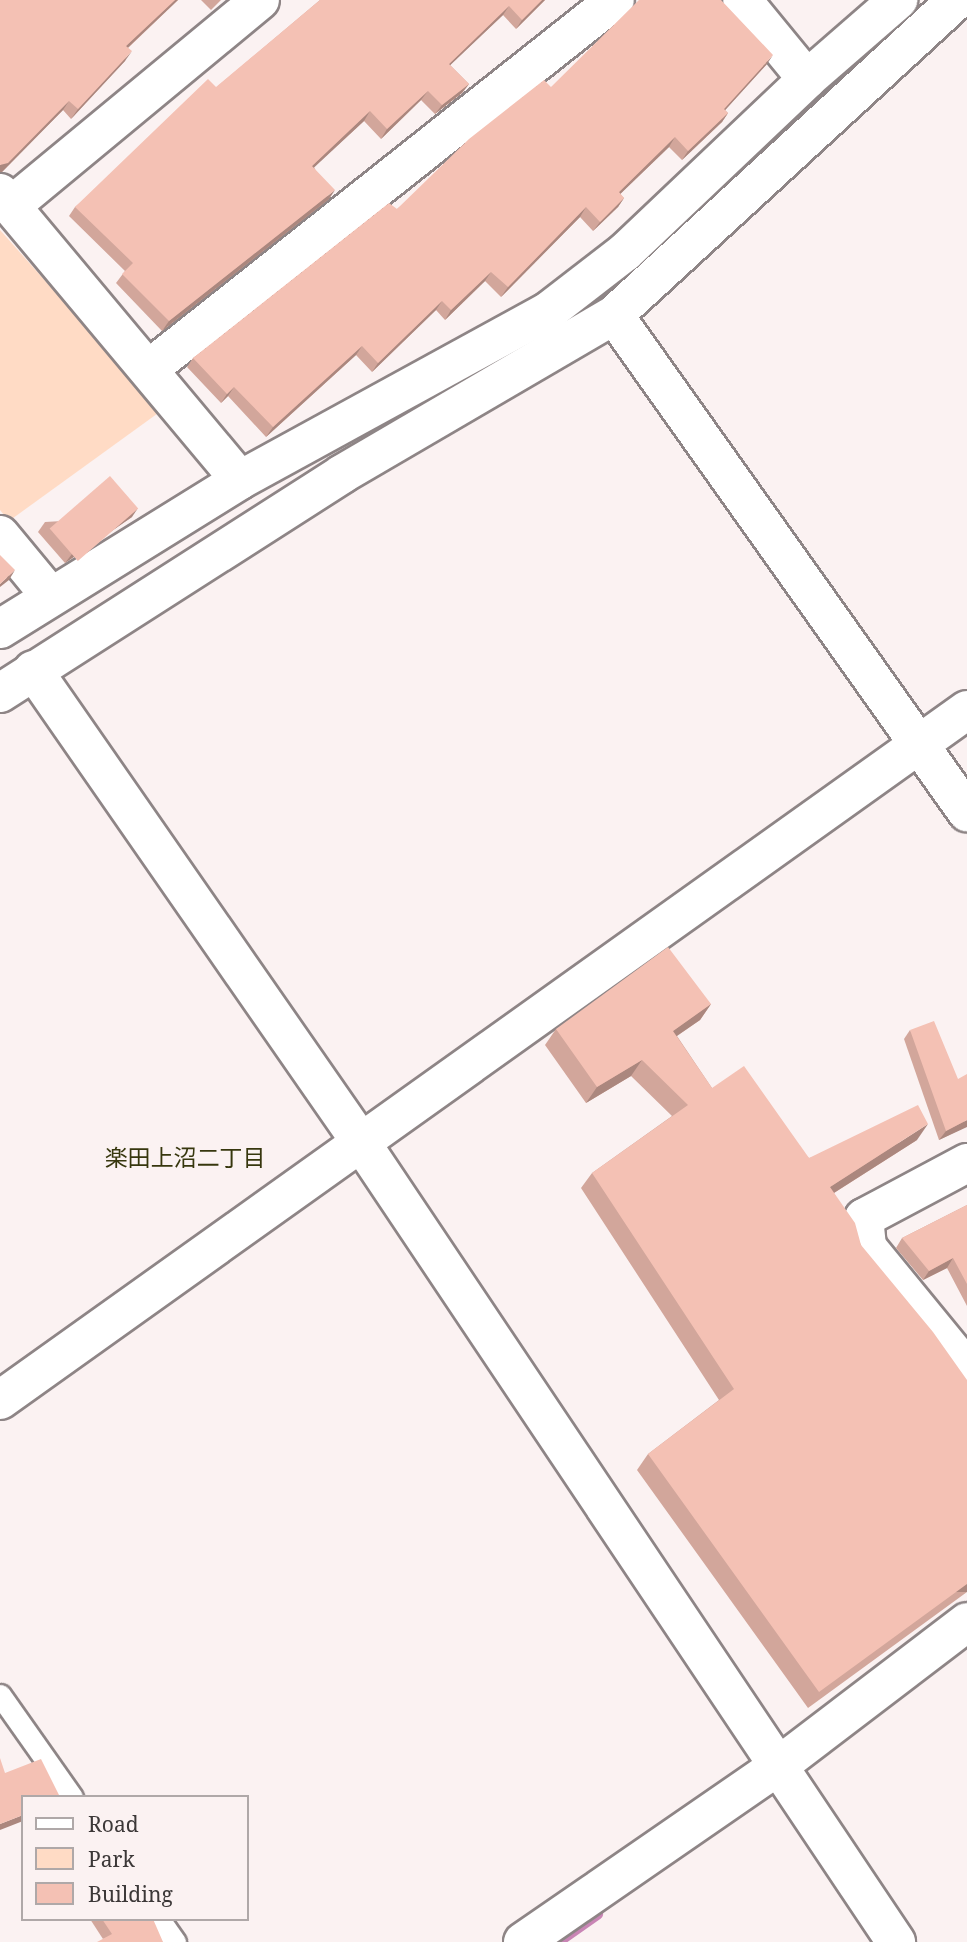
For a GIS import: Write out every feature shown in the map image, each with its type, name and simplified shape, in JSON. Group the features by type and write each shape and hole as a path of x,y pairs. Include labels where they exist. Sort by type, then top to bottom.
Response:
{"street":[{"path":"240,480 5,200 260,0"},
{"path":"149,369 615,0"},
{"path":"742,0 807,79"},
{"path":"0,629 48,593 240,480 550,310 635,243 807,79 898,0"},
{"path":"0,693 342,474 614,315 957,0"},
{"path":"614,315 967,811"},
{"path":"0,535 48,593"},
{"path":"33,670 360,1141 896,1942"},
{"path":"0,1400 967,710"},
{"path":"967,1163 864,1218 867,1247 967,1369"},
{"path":"523,1942 778,1767 967,1622"}],"lane":[{"path":"0,1695 71,1795"},
{"path":"160,1921 175,1942"}],"green space":[{"path":"0,230 161,411 9,521 0,510"}],"building":[{"path":"0,0 175,0 126,46 132,51 78,109 69,101 8,163 0,165"},
{"path":"320,0 542,0 522,20 509,6 449,64 469,84 442,105 428,91 387,129 370,111 312,166 335,190 169,321 122,274 133,263 75,207 208,79 216,87"},
{"path":"639,0 721,0 773,55 724,109 728,113 688,151 675,137 619,192 624,198 600,222 586,207 508,287 491,272 451,310 442,301 378,363 362,346 273,427 234,387 227,394 193,358 389,203 397,209 469,139 544,80 551,87"},
{"path":"110,476 138,508 78,561 50,528"},
{"path":"0,555 15,570 0,584"},
{"path":"668,947 711,1004 673,1031 712,1088 744,1066 809,1158 918,1105 928,1124 830,1187 855,1223 861,1245 933,1332 967,1380 967,1584 819,1692 648,1454 734,1389 592,1173 688,1105 642,1060 597,1087 556,1029"},
{"path":"934,1021 958,1079 967,1074 967,1120 946,1131 910,1030"},
{"path":"967,1205 967,1284 953,1258 929,1271 902,1238"},
{"path":"0,1758 5,1773 41,1759 59,1795 21,1795 21,1816 0,1824"},
{"path":"103,1921 154,1921 163,1942 97,1942 112,1934"}],"waterway":[{"path":"557,1942 597,1914"}],"district":[{"name":"楽田上沼二丁目","path":"185,1157"}]}
